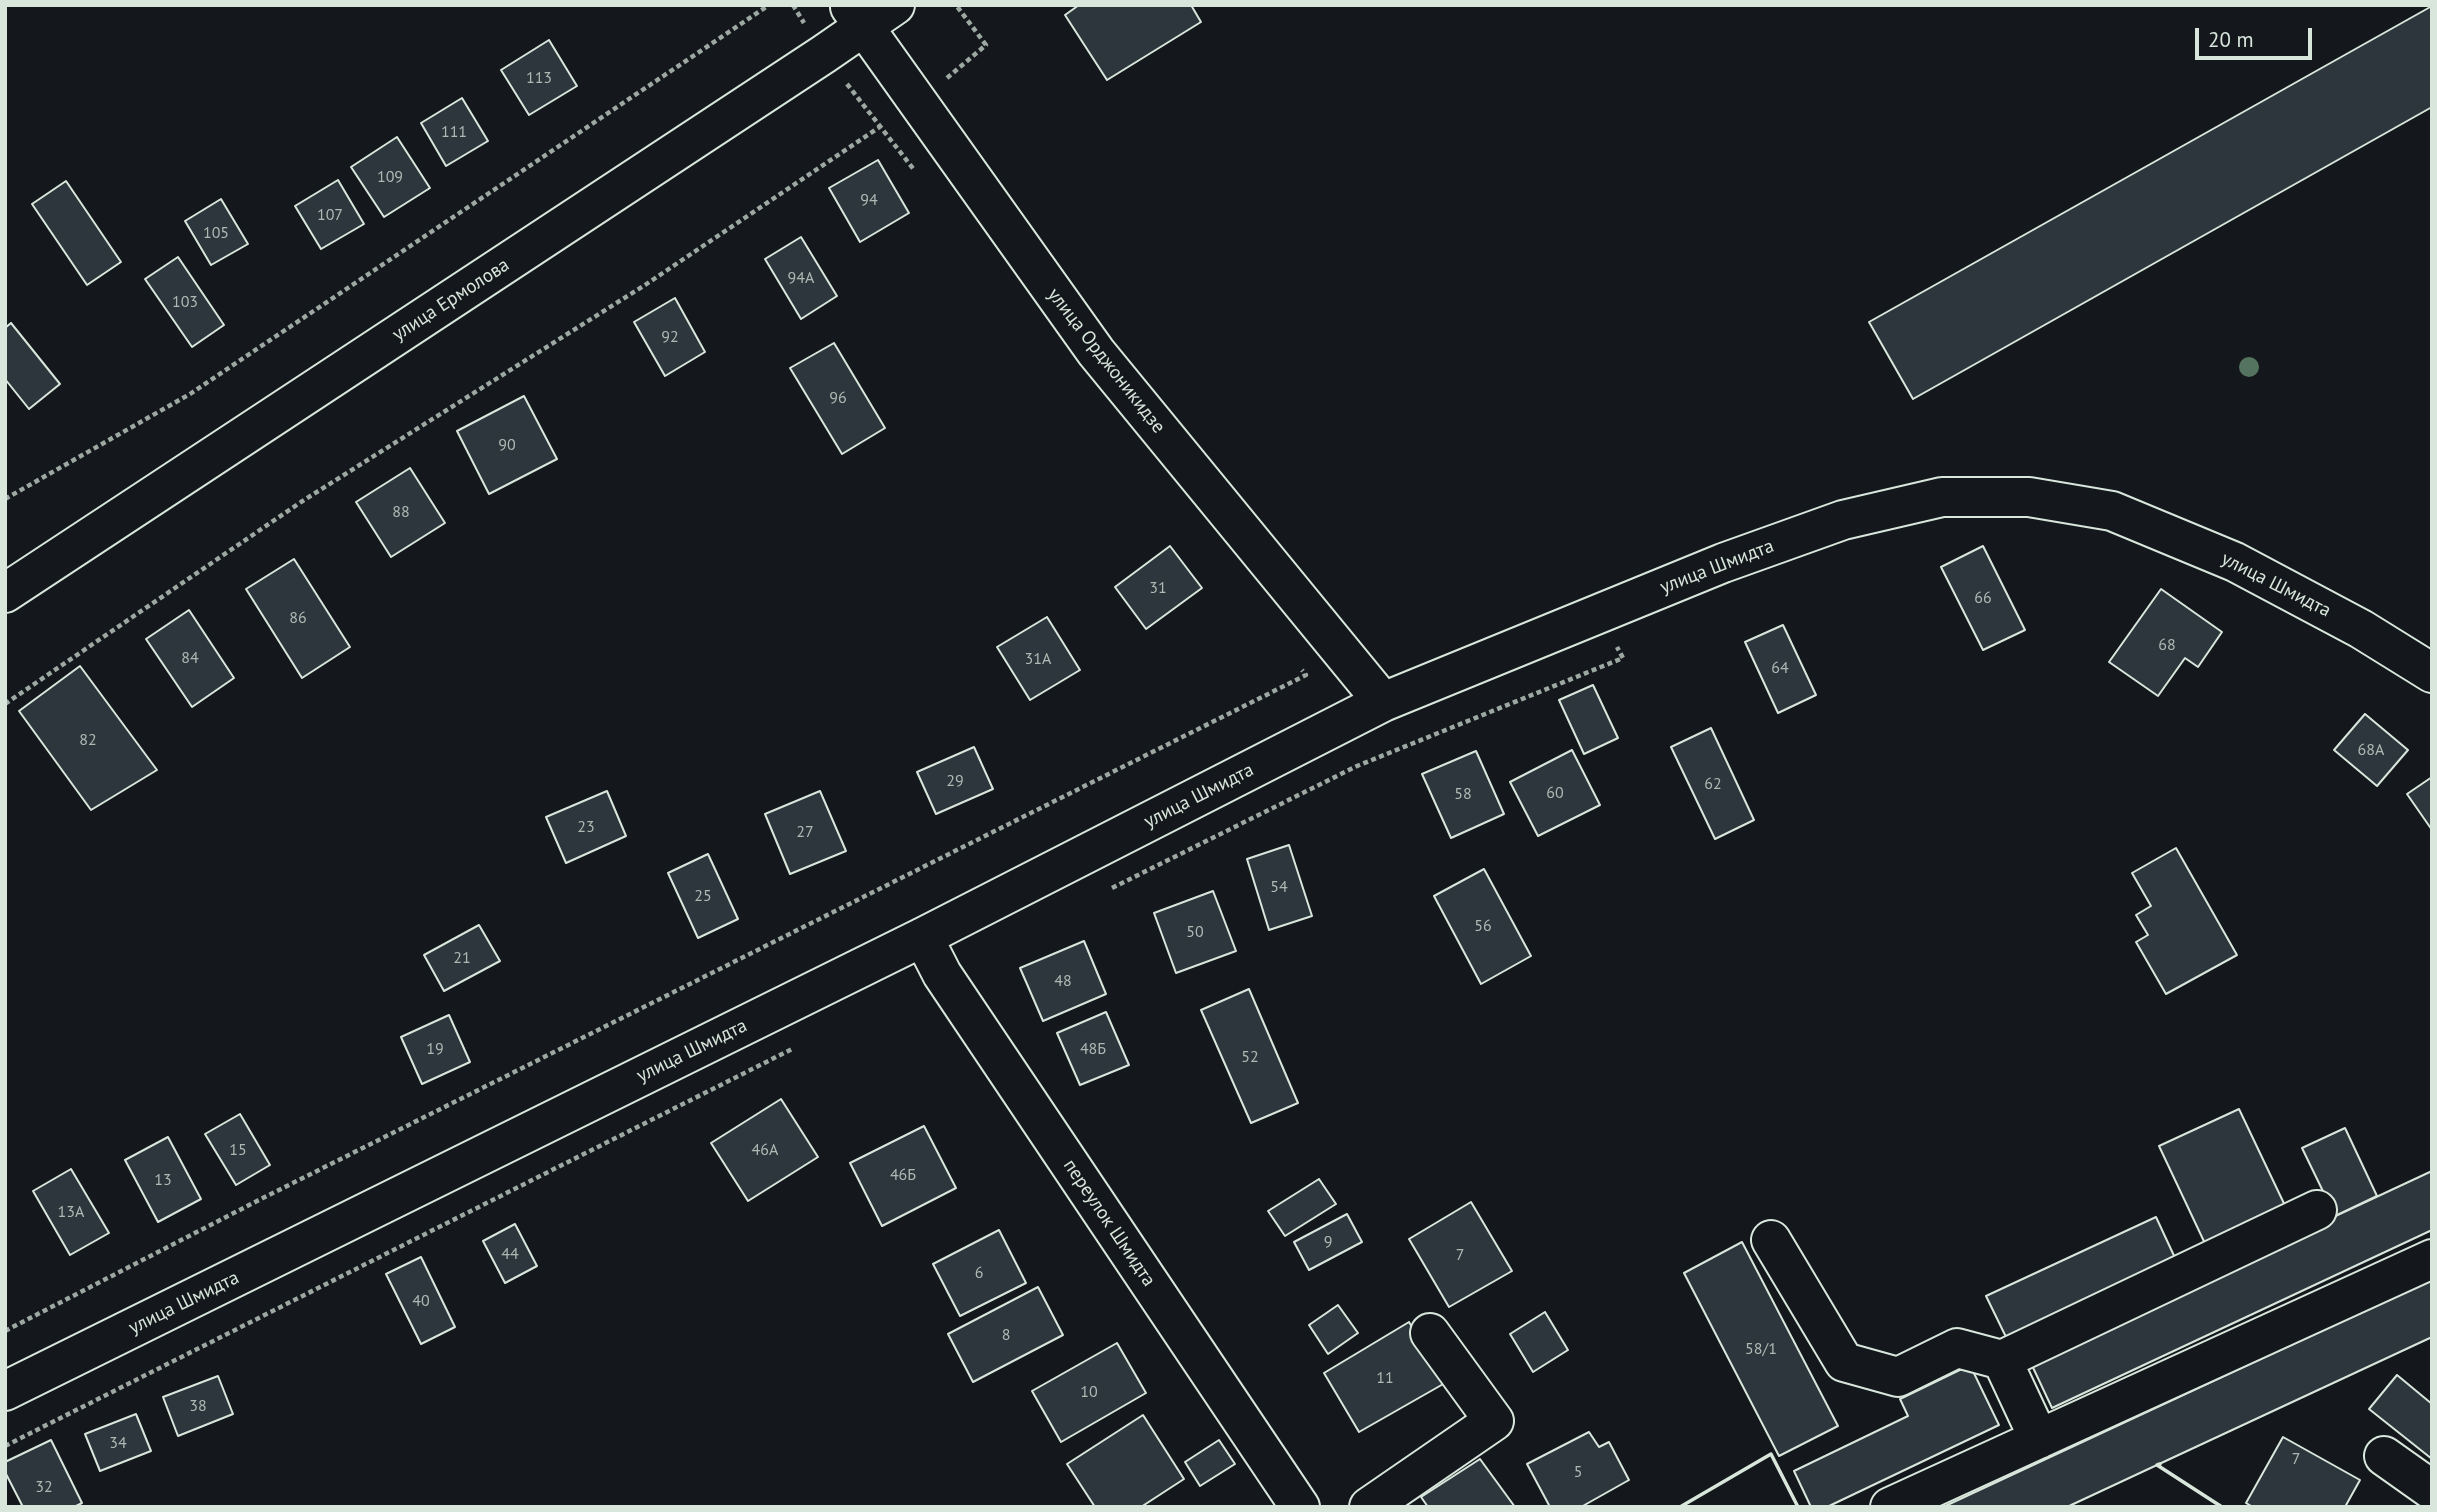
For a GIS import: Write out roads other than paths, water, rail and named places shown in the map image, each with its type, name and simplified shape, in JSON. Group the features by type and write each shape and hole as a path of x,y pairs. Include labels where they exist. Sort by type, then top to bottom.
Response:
{"street":[{"name":"улица Ермолова","path":"5,593 824,54 856,16 895,5"},
{"name":"улица Орджоникидзе","path":"856,16 1096,352 1383,702"},
{"name":"улица Шмидта","path":"5,1391 923,937 1383,702 1723,563 1843,520 1942,497 2029,497 2112,511 2235,562 2361,629 2432,673"},
{"name":"переулок Шмидта","path":"923,937 950,985 1300,1507"},
{"path":"1771,1240 1844,1362 1898,1377 1957,1348 2002,1360 2317,1210"},
{"path":"1890,1507 2432,1259"},
{"path":"1368,1507 1494,1420 1430,1333"},
{"path":"2002,1360 2039,1439"},
{"path":"2385,1456 2432,1490"}]}
